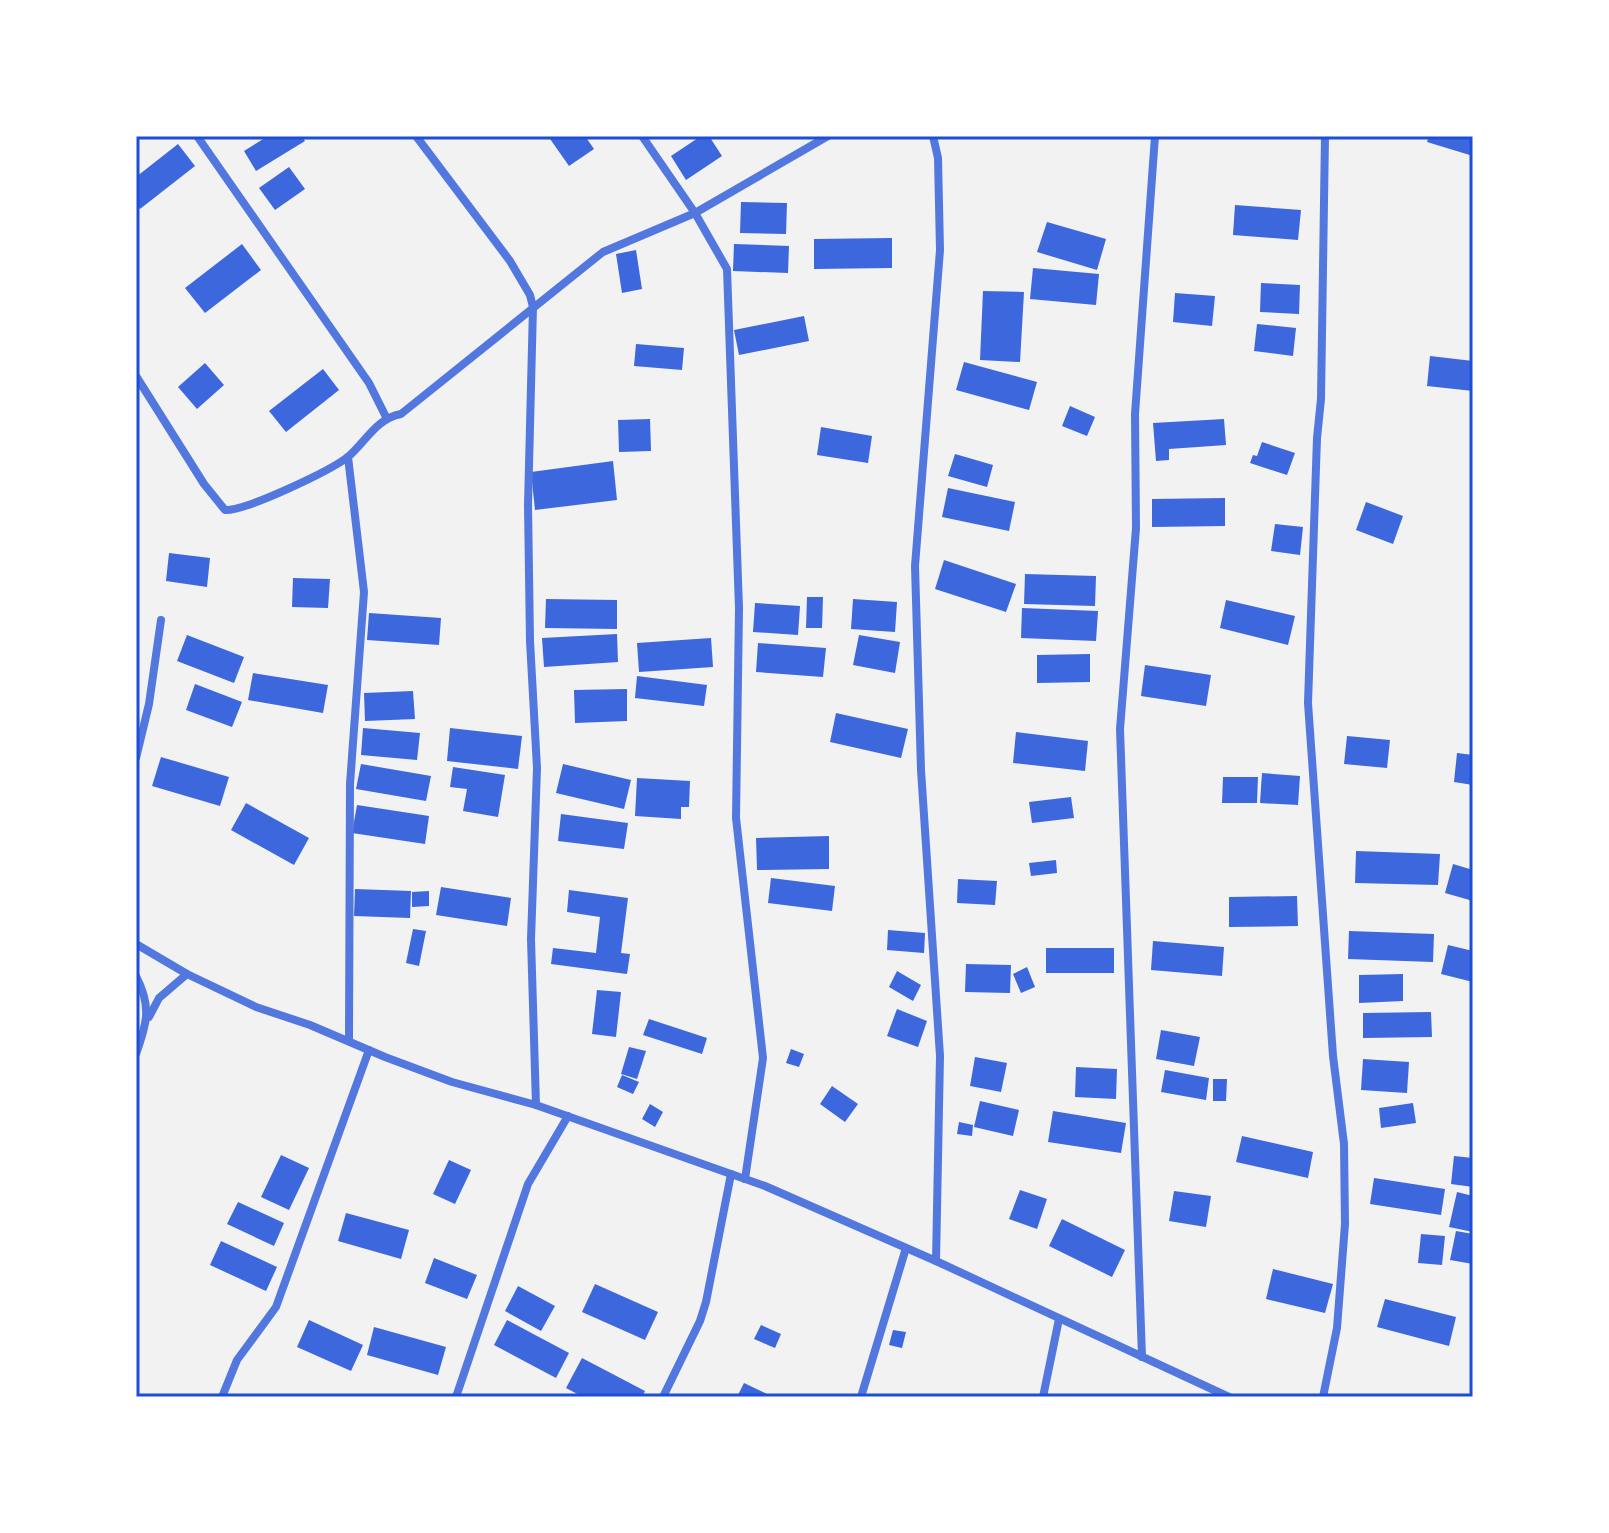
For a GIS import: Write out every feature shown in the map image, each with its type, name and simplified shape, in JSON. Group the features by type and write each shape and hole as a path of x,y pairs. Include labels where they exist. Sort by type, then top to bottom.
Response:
{"street":[{"path":"197,136 369,383 386,417"},
{"path":"416,136 510,261 530,295 533,307 528,505 530,641 537,768 531,939 536,1105"},
{"path":"642,136 695,213 727,269 739,608 736,818 763,1058 745,1179"},
{"path":"136,376 204,484 225,510 236,511 348,457 386,417 401,414 603,252 695,213 828,136"},
{"path":"933,136 938,158 940,250 915,566 921,770 940,1056 936,1261"},
{"path":"1142,1357 1120,729 1136,528 1135,414 1155,136"},
{"path":"1323,1397 1337,1328 1345,1224 1344,1144 1333,1056 1308,703 1317,499 1316,451 1321,399 1325,136"},
{"path":"348,457 364,592 350,784 349,1041"},
{"path":"136,758 149,704 161,620"},
{"path":"136,944 187,974 256,1007 310,1025 452,1082 536,1105 745,1179 936,1261 1229,1397"},
{"path":"136,1054 159,998 187,974"},
{"path":"136,976 149,1018"},
{"path":"222,1397 237,1360 276,1307 369,1050"},
{"path":"456,1397 528,1184 568,1116"},
{"path":"663,1397 706,1302 731,1174"},
{"path":"861,1397 906,1248"},
{"path":"1043,1397 1059,1319"}],"building":[{"path":"268,136 302,136 305,141 256,171 244,151"},
{"path":"548,136 585,136 594,149 569,166"},
{"path":"701,136 709,136 722,156 686,180 671,156"},
{"path":"1429,136 1473,136 1473,156 1427,142"},
{"path":"178,144 195,166 140,209 136,203 136,177"},
{"path":"289,167 305,189 275,210 259,188"},
{"path":"741,202 787,203 786,234 740,233"},
{"path":"1235,205 1301,210 1298,240 1233,235"},
{"path":"1047,222 1106,239 1097,270 1037,252"},
{"path":"892,238 892,268 814,269 814,239"},
{"path":"242,244 261,270 205,313 185,288"},
{"path":"734,244 789,246 788,273 733,271"},
{"path":"636,250 642,289 622,293 616,254"},
{"path":"1033,268 1099,274 1096,305 1030,299"},
{"path":"1261,283 1300,285 1299,314 1260,312"},
{"path":"983,291 1024,292 1020,362 980,360"},
{"path":"1175,293 1215,296 1212,326 1173,322"},
{"path":"804,316 809,341 739,355 734,330"},
{"path":"1257,324 1296,328 1293,356 1254,351"},
{"path":"636,344 684,348 682,370 634,366"},
{"path":"1430,356 1473,361 1473,391 1427,386"},
{"path":"964,362 1037,382 1029,410 956,390"},
{"path":"205,363 224,385 197,409 178,387"},
{"path":"323,369 339,390 286,432 269,411"},
{"path":"1070,406 1095,417 1087,436 1062,426"},
{"path":"650,419 651,451 619,452 618,420"},
{"path":"1224,419 1226,445 1169,449 1169,460 1156,461 1153,423"},
{"path":"821,427 872,436 868,463 817,455"},
{"path":"1262,442 1295,453 1287,475 1250,463 1253,455 1257,456"},
{"path":"955,454 993,465 987,487 948,476"},
{"path":"613,461 617,500 535,510 531,472"},
{"path":"948,488 1015,502 1009,531 942,517"},
{"path":"1225,498 1225,526 1152,527 1152,499"},
{"path":"1366,502 1403,516 1393,544 1356,530"},
{"path":"1275,524 1303,527 1300,555 1271,551"},
{"path":"169,553 210,558 207,587 166,581"},
{"path":"944,560 1016,584 1006,612 935,589"},
{"path":"1025,574 1096,576 1095,606 1024,604"},
{"path":"293,578 330,579 328,608 292,607"},
{"path":"807,597 823,597 822,628 806,628"},
{"path":"546,599 617,600 617,629 545,628"},
{"path":"853,599 897,602 895,632 851,629"},
{"path":"1226,600 1295,616 1288,645 1220,628"},
{"path":"755,603 800,606 798,635 753,632"},
{"path":"1022,608 1098,611 1096,641 1021,638"},
{"path":"369,613 441,618 439,645 367,640"},
{"path":"617,634 618,662 544,667 542,638"},
{"path":"187,635 244,657 234,683 177,661"},
{"path":"859,635 900,642 895,673 853,665"},
{"path":"711,638 713,667 639,672 637,643"},
{"path":"758,643 826,648 823,677 756,672"},
{"path":"1090,654 1090,682 1037,683 1037,655"},
{"path":"1145,665 1211,675 1206,706 1141,696"},
{"path":"253,673 328,685 323,713 248,700"},
{"path":"637,676 707,685 704,706 635,698"},
{"path":"195,684 242,702 232,727 186,710"},
{"path":"627,689 627,721 575,723 574,690"},
{"path":"413,691 415,719 365,721 364,693"},
{"path":"836,713 908,729 901,758 830,742"},
{"path":"363,728 420,733 417,760 361,755"},
{"path":"450,728 522,736 518,769 447,761"},
{"path":"1016,732 1088,741 1085,771 1013,763"},
{"path":"1347,736 1390,740 1387,768 1344,764"},
{"path":"1457,753 1473,755 1473,785 1454,782"},
{"path":"161,757 229,777 220,806 152,786"},
{"path":"361,764 431,776 426,801 356,789"},
{"path":"563,764 631,780 624,809 556,793"},
{"path":"453,767 505,775 498,817 463,811 467,789 450,787"},
{"path":"1262,773 1300,776 1298,805 1260,803"},
{"path":"1223,777 1258,777 1257,803 1222,803"},
{"path":"637,778 690,781 689,807 681,807 681,819 635,816"},
{"path":"1071,797 1074,818 1032,823 1029,802"},
{"path":"246,803 309,838 294,865 231,830"},
{"path":"357,805 429,816 425,844 352,833"},
{"path":"561,814 628,823 624,849 558,841"},
{"path":"829,836 829,869 757,870 756,838"},
{"path":"1356,851 1440,854 1438,885 1355,883"},
{"path":"1056,860 1057,873 1031,876 1029,863"},
{"path":"1453,864 1473,870 1473,901 1445,893"},
{"path":"771,878 835,886 832,911 768,903"},
{"path":"958,879 997,881 995,905 957,903"},
{"path":"441,887 511,898 507,926 436,915"},
{"path":"355,889 411,891 410,918 354,916"},
{"path":"569,890 628,898 621,953 630,954 627,974 551,964 553,948 596,953 600,917 567,912"},
{"path":"429,891 429,906 412,907 412,892"},
{"path":"1297,896 1298,926 1229,927 1229,897"},
{"path":"413,929 426,931 419,966 406,963"},
{"path":"888,930 925,933 924,953 887,950"},
{"path":"1349,931 1434,934 1433,962 1348,959"},
{"path":"1153,941 1224,947 1222,976 1151,970"},
{"path":"1448,945 1473,951 1473,982 1441,974"},
{"path":"1046,948 1114,948 1114,973 1046,973"},
{"path":"966,964 1011,965 1010,993 965,992"},
{"path":"1027,967 1035,987 1021,993 1013,974"},
{"path":"897,971 921,985 913,1001 889,987"},
{"path":"1403,974 1403,1001 1359,1003 1359,975"},
{"path":"597,990 621,992 616,1037 592,1034"},
{"path":"897,1009 927,1021 918,1047 887,1036"},
{"path":"1431,1012 1432,1037 1363,1038 1363,1013"},
{"path":"649,1019 707,1038 702,1054 643,1035"},
{"path":"1161,1030 1200,1037 1194,1066 1156,1059"},
{"path":"629,1047 646,1051 637,1079 621,1074"},
{"path":"791,1049 804,1054 799,1067 786,1063"},
{"path":"975,1057 1007,1063 1001,1092 970,1086"},
{"path":"1363,1059 1409,1062 1407,1093 1361,1090"},
{"path":"1076,1067 1117,1069 1116,1099 1075,1097"},
{"path":"1165,1070 1209,1078 1206,1100 1161,1092"},
{"path":"622,1075 639,1082 633,1094 617,1087"},
{"path":"1213,1079 1227,1079 1226,1101 1213,1101"},
{"path":"832,1086 858,1104 845,1122 820,1104"},
{"path":"980,1101 1019,1110 1013,1136 974,1127"},
{"path":"1413,1103 1416,1123 1381,1128 1379,1108"},
{"path":"650,1104 663,1112 655,1127 642,1119"},
{"path":"1053,1111 1126,1123 1121,1153 1048,1142"},
{"path":"959,1122 973,1125 972,1136 957,1134"},
{"path":"1242,1136 1313,1152 1308,1178 1236,1162"},
{"path":"281,1155 309,1168 289,1210 261,1197"},
{"path":"1454,1156 1473,1158 1473,1187 1451,1184"},
{"path":"449,1160 471,1170 455,1204 433,1194"},
{"path":"1374,1178 1445,1189 1441,1215 1370,1204"},
{"path":"1020,1190 1047,1199 1037,1229 1009,1219"},
{"path":"1174,1191 1211,1196 1206,1227 1169,1221"},
{"path":"1457,1192 1473,1196 1473,1232 1449,1227"},
{"path":"238,1202 284,1223 274,1246 227,1224"},
{"path":"346,1213 409,1230 401,1259 338,1241"},
{"path":"1062,1219 1125,1250 1112,1277 1049,1246"},
{"path":"1456,1231 1473,1234 1473,1264 1450,1260"},
{"path":"1421,1234 1445,1236 1442,1265 1418,1263"},
{"path":"221,1241 277,1267 266,1291 210,1265"},
{"path":"434,1258 477,1275 467,1299 425,1283"},
{"path":"1273,1269 1333,1284 1325,1313 1266,1299"},
{"path":"595,1284 658,1312 645,1340 582,1312"},
{"path":"518,1286 555,1306 541,1331 505,1311"},
{"path":"1385,1299 1456,1317 1449,1346 1377,1327"},
{"path":"309,1320 363,1345 351,1371 297,1347"},
{"path":"507,1320 569,1353 556,1378 494,1345"},
{"path":"761,1325 781,1334 775,1348 754,1339"},
{"path":"374,1327 446,1347 438,1375 367,1355"},
{"path":"893,1330 906,1332 902,1348 889,1345"},
{"path":"582,1358 645,1391 642,1397 583,1397 566,1388"},
{"path":"744,1383 767,1394 765,1397 737,1397"}]}
